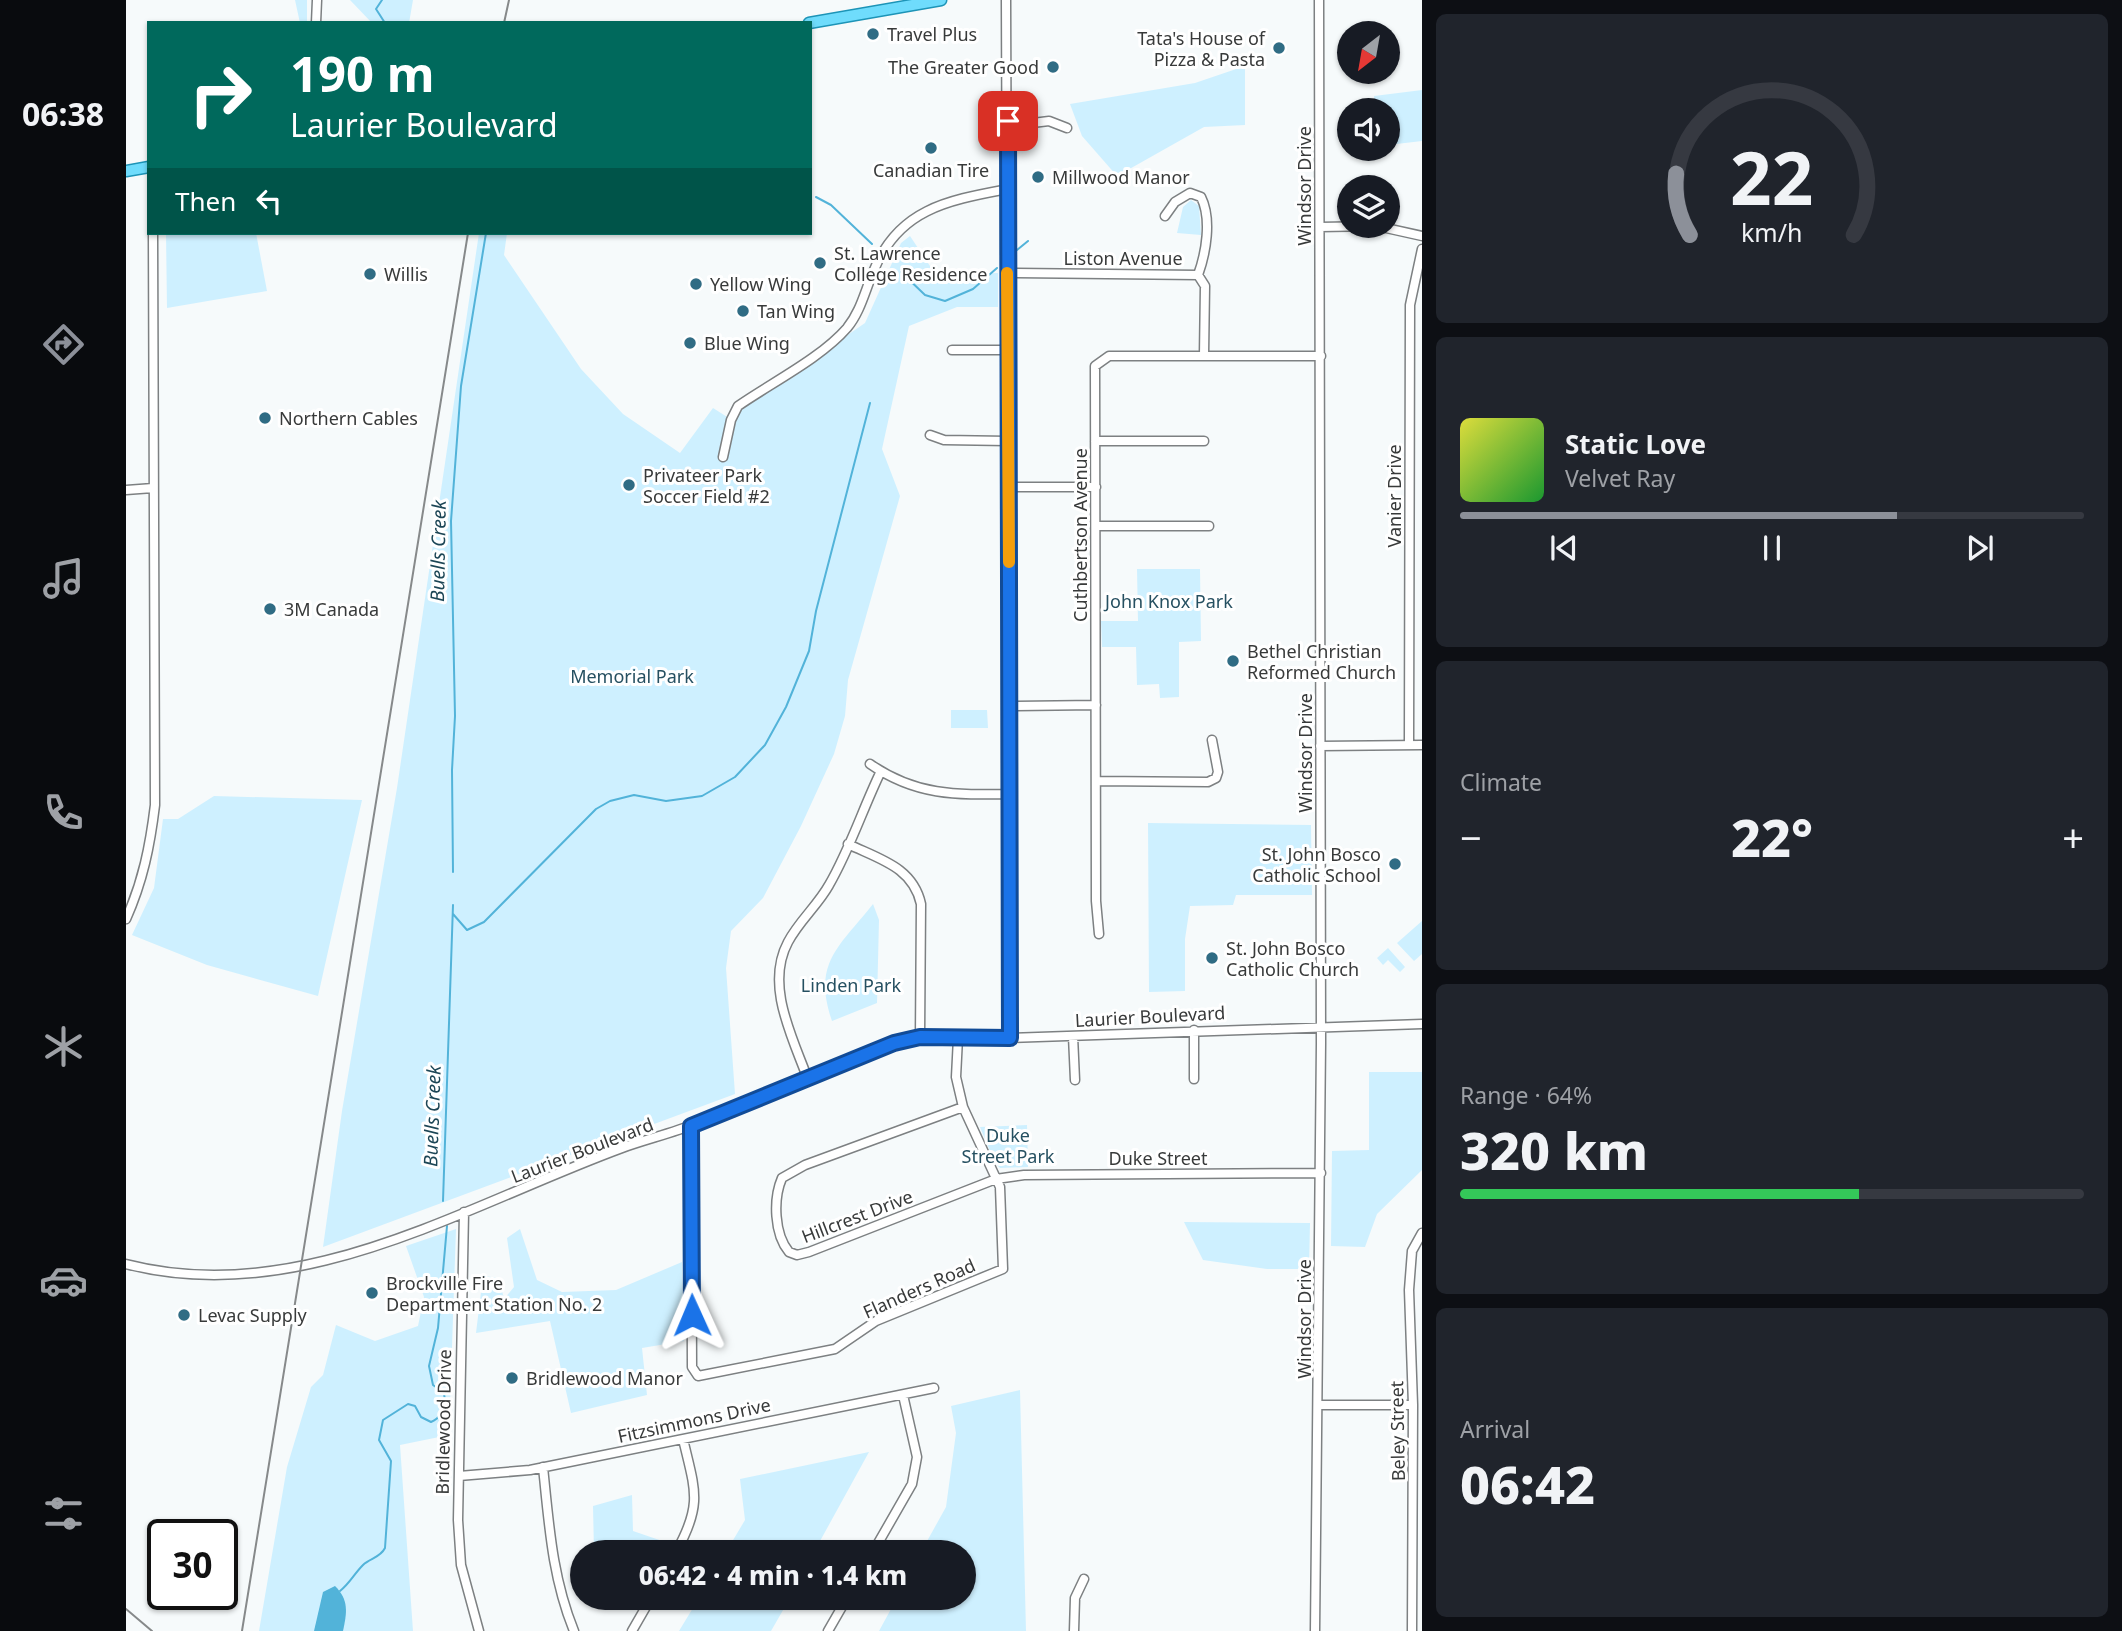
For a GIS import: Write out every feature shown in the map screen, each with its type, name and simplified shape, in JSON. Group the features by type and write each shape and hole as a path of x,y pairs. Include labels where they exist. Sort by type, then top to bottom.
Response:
{"main road":[{"path":"812,22 941,0"},
{"path":"126,171 147,167"}],"street":[{"path":"316,21 317,0"},
{"path":"1006,0 1011,706 1010,1038"},
{"name":"Windsor Drive","path":"1315,1631 1321,1173 1320,0"},
{"path":"1008,121 1016,125 1049,121 1067,128"},
{"path":"723,457 731,420 738,406 840,337 860,308 884,249 908,221 948,200 1008,188"},
{"path":"1165,216 1175,202 1190,193 1201,197 1205,206 1205,253 1198,275"},
{"path":"1320,227 1377,226 1422,236"},
{"path":"126,919 147,861 155,805 153,235"},
{"name":"Vanier Drive","path":"1409,745 1410,304 1422,249"},
{"name":"Liston Avenue","path":"1007,273 1198,275 1205,286 1204,355"},
{"path":"952,350 1008,350"},
{"name":"Cuthbertson Avenue","path":"1099,934 1095,366 1100,359 1108,356 1321,356"},
{"path":"930,435 944,440 1009,441"},
{"path":"1095,441 1205,440"},
{"path":"1009,487 1096,487"},
{"path":"126,490 153,488"},
{"path":"1096,526 1209,526"},
{"path":"1011,706 1096,705"},
{"path":"1097,781 1208,782 1216,778 1218,772 1212,740"},
{"path":"1320,746 1422,745"},
{"path":"870,764 937,794 1010,794"},
{"path":"807,1077 785,1018 780,971 788,942 829,886 881,771"},
{"path":"848,844 898,868 911,879 918,891 921,904 920,1037"},
{"name":"Laurier Boulevard","path":"126,1264 158,1272 221,1275 301,1268 354,1254 621,1149 691,1126 894,1043 920,1037 1010,1038 1422,1024"},
{"path":"1194,1030 1194,1079"},
{"path":"1073,1036 1075,1080"},
{"name":"Flanders Road","path":"691,1126 692,1367 698,1376 835,1349 876,1321 1003,1269 1000,1187 963,1107 956,1077 958,1038"},
{"name":"Hillcrest Drive","path":"963,1107 805,1165 782,1178 777,1189 778,1232 782,1244 789,1252 797,1255 996,1179"},
{"name":"Duke Street","path":"996,1179 1024,1175 1321,1173"},
{"name":"Bridlewood Drive","path":"464,1212 459,1476 461,1565 479,1631"},
{"name":"Beley Street","path":"1412,1631 1418,1490 1409,1290 1412,1251 1422,1233"},
{"name":"Fitzsimmons Drive","path":"459,1476 543,1467 934,1388"},
{"path":"880,1540 912,1484 917,1457 903,1395"},
{"path":"1319,1405 1413,1405"},
{"path":"683,1439 696,1506 691,1527 683,1540"},
{"path":"543,1467 551,1557 560,1595 574,1631"},
{"path":"1074,1631 1075,1598 1084,1579"},
{"path":"632,1631 644,1610"},
{"path":"828,1631 840,1610"}],"green space":[{"path":"295,0 307,0 307,21 300,21"},
{"path":"350,0 413,0 409,21 370,21"},
{"path":"1245,66 1245,125 1204,127 1117,176 1082,136 1070,104 1195,83"},
{"path":"1422,90 1422,141 1400,144 1400,98 1374,96"},
{"path":"1191,200 1199,206 1201,235 1177,233 1183,207"},
{"path":"166,235 256,235 267,291 167,308"},
{"name":"Memorial Park","path":"479,235 507,235 504,255 581,369 623,414 680,453 713,408 732,420 739,410 865,323 901,243 910,236 936,275 998,273 998,307 957,307 909,326 882,449 900,496 848,680 845,716 834,754 801,826 763,898 731,931 726,968 735,1094 323,1247 342,1111 397,788"},
{"name":"John Knox Park","path":"1137,569 1200,569 1201,641 1179,642 1179,697 1160,698 1159,684 1137,685 1136,647 1102,647 1101,621 1138,621"},
{"path":"951,710 987,710 988,728 951,728"},
{"path":"214,796 362,800 318,996 207,965 132,935 154,888 163,819 178,819"},
{"path":"1148,823 1311,825 1312,895 1236,895 1233,905 1190,906 1185,939 1185,991 1149,992"},
{"name":"Linden Park","path":"873,904 879,920 877,1003 832,1021 825,984 827,970 840,945"},
{"path":"1422,921 1422,954 1414,961 1397,943"},
{"path":"1388,948 1405,967 1400,972 1388,960 1383,965 1377,958"},
{"path":"1369,1072 1422,1072 1422,1170 1377,1214 1365,1247 1331,1246 1332,1151 1369,1150"},
{"name":"Duke Street Park","path":"1027,1125 1028,1167 1000,1168 995,1163 980,1127"},
{"path":"1184,1222 1310,1223 1309,1269 1267,1269 1203,1260"},
{"path":"456,1229 449,1435 400,1445 413,1631 259,1631 287,1467 311,1387 323,1375 336,1325 375,1341 418,1326 424,1297 406,1246"},
{"path":"520,1229 537,1280 562,1292 616,1290 682,1262 684,1341 642,1348 647,1395 571,1413 550,1321 476,1333 483,1276 499,1278 504,1299 514,1287 507,1238"},
{"path":"1020,1390 1026,1631 879,1631 890,1610 976,1610 976,1540 928,1540 946,1507 956,1433 951,1406"},
{"path":"869,1452 821,1540 733,1540 745,1520 740,1479"},
{"path":"632,1495 633,1531 659,1540 594,1540 593,1506"},
{"path":"692,1610 783,1610 771,1631 679,1631"}],"water":[{"path":"335,1586 343,1596 346,1607 343,1631 314,1631 323,1592"}],"waterway":[{"name":"Buells Creek","path":"382,0 376,9 384,21"},
{"path":"816,197 831,205 872,244"},
{"name":"Buells Creek","path":"453,872 452,770 455,716 451,521 461,386 486,235"},
{"path":"1017,250 1028,241"},
{"path":"901,272 925,295 945,301 973,289 997,268"},
{"path":"453,914 467,930 484,922 596,809 610,801 634,795 666,801 702,796 735,777 765,745 786,707 809,651 816,611 870,403"},
{"name":"Buells Creek","path":"443,1201 453,905"},
{"name":"Buells Creek","path":"340,1591 363,1565 385,1548 391,1461 379,1440 383,1420 408,1404 415,1406 421,1417 431,1422 441,1414 444,1407 444,1393 433,1385 429,1366 438,1328 447,1226"}],"railway":[{"path":"504,21 509,0"},
{"path":"242,1631 468,235"},
{"path":"126,1609 152,1631"}],"slow traffic":[{"path":"1007,273 1009,562"}],"place":[{"name":"Travel Plus","path":"873,34"},
{"name":"Tata's House of Pizza & Pasta","path":"1279,48"},
{"name":"The Greater Good","path":"1053,67"},
{"name":"Canadian Tire","path":"931,148"},
{"name":"Millwood Manor","path":"1038,177"},
{"name":"St. Lawrence College Residence","path":"820,263"},
{"name":"Willis","path":"370,274"},
{"name":"Yellow Wing","path":"696,284"},
{"name":"Tan Wing","path":"743,311"},
{"name":"Blue Wing","path":"690,343"},
{"name":"Northern Cables","path":"265,418"},
{"name":"Privateer Park Soccer Field #2","path":"629,485"},
{"name":"3M Canada","path":"270,609"},
{"name":"Bethel Christian Reformed Church","path":"1233,661"},
{"name":"St. John Bosco Catholic School","path":"1395,864"},
{"name":"St. John Bosco Catholic Church","path":"1212,958"},
{"name":"Brockville Fire Department Station No. 2","path":"372,1293"},
{"name":"Levac Supply","path":"184,1315"},
{"name":"Bridlewood Manor","path":"512,1378"}],"route":[{"path":"692,1315 691,1126 894,1043 920,1037 1010,1038 1008,121"}]}
